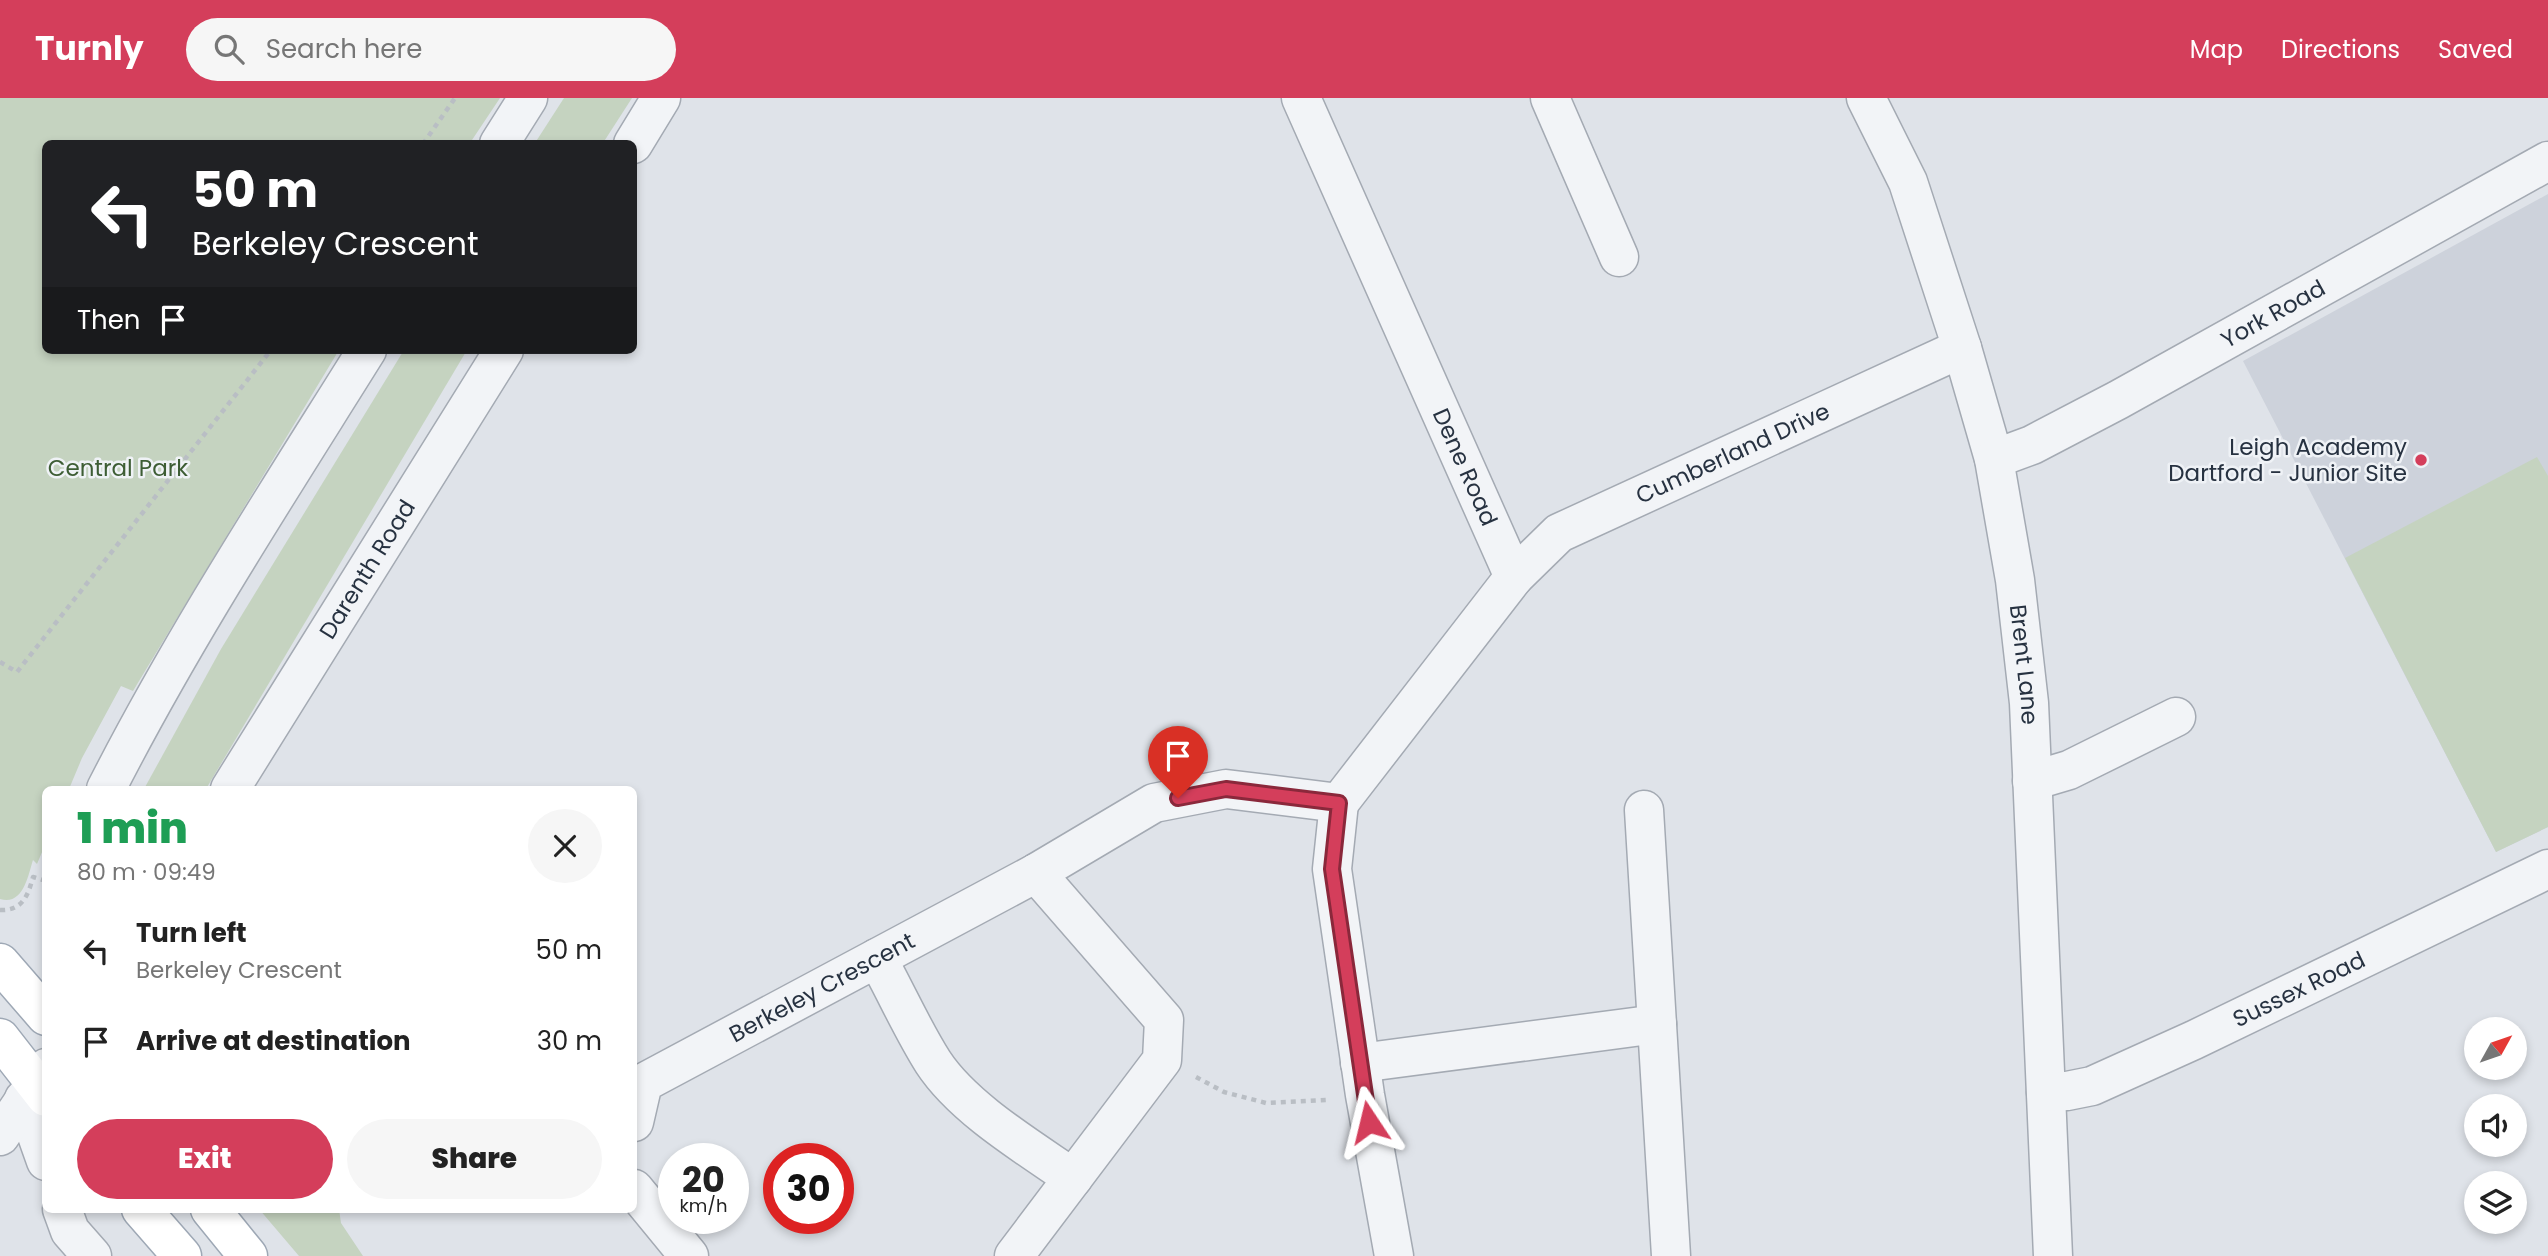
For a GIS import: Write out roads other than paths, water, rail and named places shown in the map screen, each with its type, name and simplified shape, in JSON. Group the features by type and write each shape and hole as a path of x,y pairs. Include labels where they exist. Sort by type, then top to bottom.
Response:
{"main road":[{"path":"0,963 42,1011"},
{"path":"0,1038 37,1087"},
{"path":"144,1213 182,1256"},
{"path":"213,1213 248,1256"}],"street":[{"path":"502,140 528,98"},
{"path":"635,140 661,98"},
{"name":"Dene Road","path":"1301,98 1514,577"},
{"path":"1550,98 1619,257"},
{"name":"Brent Lane","path":"1866,98 1908,182 1962,348 1994,459 2015,580 2029,703 2053,1256"},
{"name":"York Road","path":"1994,459 2032,445 2118,400 2548,161"},
{"name":"Cumberland Drive","path":"1514,577 1559,533 1962,348"},
{"path":"108,786 201,619 365,354"},
{"name":"Darenth Road","path":"232,786 502,354"},
{"path":"1394,1256 1362,1079 1332,869 1339,803 1514,577"},
{"path":"2032,781 2069,770 2176,717"},
{"name":"Berkeley Crescent","path":"637,1109 643,1083 1036,873 1154,803 1226,789 1339,803"},
{"path":"1644,810 1671,1256"},
{"name":"Sussex Road","path":"2046,1092 2092,1086 2194,1040 2548,869"},
{"path":"1014,1256 1162,1060 1164,1020 1036,873"},
{"path":"877,958 934,1063 961,1095 1023,1144 1073,1178"},
{"path":"1362,1079 1657,1024"},
{"path":"0,1136 37,1087"},
{"path":"37,1087 42,1128"},
{"path":"637,1193 689,1256"},
{"path":"63,1213 70,1231 92,1256"}],"place":[{"name":"Leigh Academy Dartford - Junior Site","path":"2421,460"}],"park label":[{"name":"Central Park","path":"118,468"}]}
